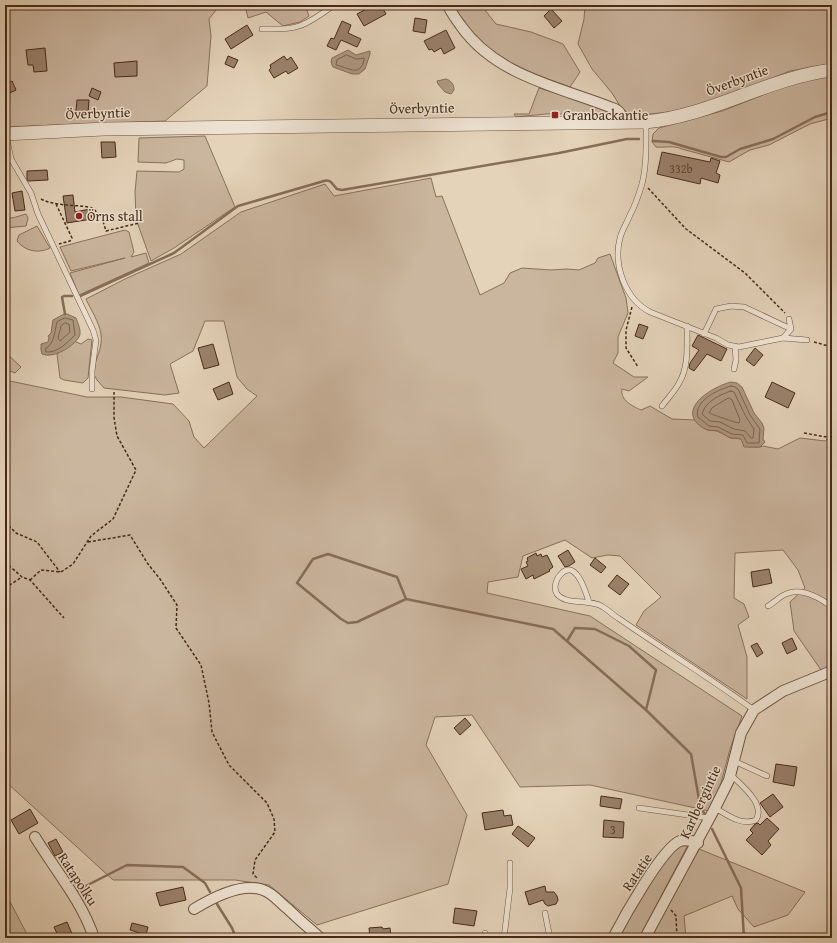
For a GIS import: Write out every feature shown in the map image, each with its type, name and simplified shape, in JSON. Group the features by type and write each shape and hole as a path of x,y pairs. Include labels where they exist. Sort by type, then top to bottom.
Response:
{"street":[{"path":"448,5 451,12 469,37 490,57 526,76 615,109 619,111 622,122"},
{"name":"Överbyntie","path":"6,134 104,129 646,122 687,114 728,102 795,77 832,70"},
{"name":"Karlbergintie","path":"645,938 716,808 730,774 741,733 754,710 783,691 832,671"},
{"name":"Ratapolku","path":"35,837 81,909 90,926 94,938"},
{"name":"Ratatie","path":"613,938 637,896 661,860 672,847 679,841 687,840 698,843"},
{"path":"194,909 218,896 244,889 262,890 274,896 320,938"}],"lane":[{"path":"262,29 277,29 299,26 320,15 334,5"},
{"path":"646,122 645,159 642,182 631,215 620,238 618,247 622,278 626,288 634,300 642,308 650,312 687,326 728,345 752,345 784,338 807,340"},
{"path":"6,134 11,159 31,193 38,214 95,335 96,345 92,370 92,389"},
{"path":"704,334 716,309 731,306 744,307 791,329"},
{"path":"784,338 791,329 789,318"},
{"path":"662,406 680,382 684,370 687,326"},
{"path":"734,369 736,360 735,346"},
{"path":"589,602 579,577 573,572 563,572 559,576 556,589 557,594 562,598 601,605 754,710"},
{"path":"768,606 784,594 790,592 800,592 813,596 832,607"},
{"path":"734,761 767,776"},
{"path":"716,808 737,820 745,822 756,820 758,816 759,812 756,801 730,774"},
{"path":"639,808 710,819"},
{"path":"504,938 510,888 510,863"},
{"path":"545,913 550,938"}],"path":[{"path":"642,182 686,229 745,273 789,318"},
{"path":"31,193 46,202 93,208 102,218 106,231 139,223"},
{"path":"53,246 70,241 72,238 56,204"},
{"path":"634,300 626,330 626,348 638,367"},
{"path":"807,340 832,347"},
{"path":"30,580 41,570 60,572 73,564 91,536 113,519 136,470 117,436 114,418 114,392"},
{"path":"804,433 832,438"},
{"path":"5,522 16,533 37,542 60,572"},
{"path":"88,542 130,535 148,564 177,605 176,628 201,665 209,703 212,732 229,765 267,803 274,819 275,832 256,860 253,874 258,880"},
{"path":"5,562 22,577 30,580 64,618"},
{"path":"5,588 22,577"},
{"path":"665,902 676,916 677,938"}],"shaded area":[{"path":"5,5 220,5 209,19 211,36 207,86 165,121 5,127"},
{"path":"245,5 305,5 309,16 300,22 283,26 266,12 248,18"},
{"path":"452,5 481,5 496,24 531,32 563,44 580,72 570,87 531,73 506,61 483,45 473,35"},
{"path":"585,5 832,5 832,62 830,64 790,71 716,100 678,111 630,115 620,106 612,93 592,69 578,44 584,19"},
{"path":"832,76 832,118 810,124 769,145 750,150 729,162 676,147 656,147 652,142 653,134 659,128 722,111 773,91 804,81"},
{"path":"539,88 609,110 612,115 609,118 586,117 572,114 546,114 516,117 514,114 529,114"},
{"path":"205,136 235,207 174,248 151,261 136,219 135,192 137,171 179,172 184,169 184,160 177,159 166,163 138,162 139,138"},
{"path":"431,178 436,197 442,196 480,295 504,283 510,273 522,268 579,270 595,263 598,258 610,254 626,298 628,313 618,337 618,353 613,363 634,377 648,377 629,391 622,389 623,396 631,404 641,410 650,406 672,419 695,420 707,430 717,431 731,438 741,439 748,447 763,446 778,449 800,438 825,441 832,435 832,666 821,670 794,631 790,602 805,588 798,570 783,550 735,553 734,598 744,604 749,617 738,625 747,657 747,699 636,625 644,611 661,597 620,556 608,555 592,558 565,540 523,556 518,577 488,582 487,593 590,616 742,716 730,749 721,783 709,811 590,785 520,787 472,715 435,717 426,745 467,815 448,884 317,925 269,885 235,880 113,880 5,781 5,380 87,397 121,397 173,404 189,421 194,437 204,448 257,396 247,389 237,377 224,321 205,321 193,351 170,364 179,393 165,395 104,388 92,371 100,348 101,334 97,321 86,299 127,278 181,254 241,212 325,184 334,196"},
{"path":"26,214 28,218 26,226 5,228 5,218 13,218"},
{"path":"37,226 50,248 36,251 24,247 17,241 19,235"},
{"path":"125,230 129,232 134,252 131,257 146,253 149,263 79,295 70,273 125,258 71,271 60,247"},
{"path":"88,339 92,340 88,378 83,383 60,378 57,354 74,341 81,344"},
{"path":"5,352 21,367 15,373 5,369"},
{"path":"683,843 688,845 639,938 618,938 640,898 668,855"},
{"path":"699,849 805,892 788,915 754,927 738,909 732,896 684,916 686,938 667,938 667,935 663,935 661,938 650,938"},
{"path":"5,892 29,938 5,938"}],"water":[{"path":"348,50 356,55 370,51 365,69 359,74 352,74 333,67 331,62 332,58"},
{"path":"446,79 454,86 454,90 451,94 445,92 437,81"},
{"path":"64,314 76,318 80,330 79,337 72,345 62,351 52,355 42,354 41,344 48,342 48,336 51,333 53,320"},
{"path":"731,382 737,383 742,387 754,413 762,423 764,428 763,439 765,442 760,447 744,447 741,439 730,437 718,431 705,429 696,422 693,415 694,408 698,401 714,389"}],"building":[{"path":"374,5 381,5 386,14 364,26 357,14"},
{"path":"551,9 562,21 554,28 544,16"},
{"path":"415,18 427,20 425,33 413,31"},
{"path":"342,21 351,25 348,33 361,39 357,47 341,40 336,50 327,46 331,38 334,39"},
{"path":"247,25 253,35 231,49 225,39"},
{"path":"446,30 455,48 444,54 441,48 434,52 432,49 429,50 424,41"},
{"path":"45,48 47,71 34,72 33,65 28,65 26,50"},
{"path":"228,56 238,60 234,68 225,64"},
{"path":"284,56 287,60 291,57 298,68 288,74 286,71 274,78 269,70 271,68 270,65"},
{"path":"137,61 137,76 115,77 114,63"},
{"path":"12,81 16,90 5,95 5,85"},
{"path":"92,88 101,92 98,100 89,96"},
{"path":"77,100 89,100 88,113 76,112"},
{"path":"101,142 115,142 116,157 102,158"},
{"path":"662,152 710,162 711,158 720,161 716,173 720,175 718,183 701,178 700,184 657,174"},
{"path":"47,170 48,180 28,181 27,171"},
{"path":"22,191 25,210 15,211 12,193"},
{"path":"73,195 75,212 90,209 92,219 67,223 63,196"},
{"path":"639,324 648,327 643,339 635,336"},
{"path":"698,335 727,349 721,361 707,354 694,371 689,368 690,363 699,350 692,346"},
{"path":"213,344 219,365 204,369 198,348"},
{"path":"755,348 763,355 754,366 746,360"},
{"path":"229,382 233,394 218,400 213,389"},
{"path":"772,382 795,393 788,408 765,397"},
{"path":"568,550 575,562 565,567 558,556"},
{"path":"536,553 537,556 541,554 542,557 547,555 553,567 549,570 550,571 534,579 533,575 526,579 521,569 528,566 526,562 528,561 527,558"},
{"path":"595,558 606,567 601,573 590,565"},
{"path":"769,569 772,583 753,587 751,572"},
{"path":"617,575 629,584 620,595 608,586"},
{"path":"792,638 797,649 787,654 782,643"},
{"path":"757,643 763,653 757,657 751,646"},
{"path":"465,718 471,725 460,735 454,728"},
{"path":"776,764 797,767 794,786 773,782"},
{"path":"773,794 783,807 770,817 760,803"},
{"path":"601,796 622,799 620,809 600,806"},
{"path":"30,809 38,823 19,834 11,820"},
{"path":"503,810 504,816 511,815 513,825 485,830 482,813"},
{"path":"767,818 779,829 768,841 771,845 762,855 746,840 753,833 750,830 755,824 758,823 760,825"},
{"path":"604,820 624,822 623,838 603,837"},
{"path":"518,826 535,838 528,847 512,834"},
{"path":"56,839 63,852 55,856 48,843"},
{"path":"545,886 546,892 554,892 557,896 558,900 556,904 548,906 543,900 529,905 525,892"},
{"path":"183,887 186,900 160,906 156,893"},
{"path":"455,908 477,911 474,926 453,923"},
{"path":"67,922 73,936 69,938 59,938 54,927"},
{"path":"132,923 148,927 146,935 130,930"},
{"path":"382,927 383,929 390,928 391,938 370,938 369,928"}],"waterway":[{"path":"653,141 669,142 721,157 726,157 740,149 773,139 815,117 832,112"},
{"path":"80,296 174,253 238,206 324,181 330,181 337,189 342,190 559,153 627,139 639,139"},
{"path":"65,314 62,297 72,296"},
{"path":"406,599 357,622 348,623 297,583 313,559 328,554 397,577 406,599 553,629 646,710 691,754 700,805 705,815"},
{"path":"567,641 575,628 595,629 629,646 656,670 646,710"},
{"path":"712,829 741,888 744,938"},
{"path":"76,891 127,865 183,867 205,883 210,892"},
{"path":"217,904 232,928 236,938"}],"place":[{"name":"Granbackantie","path":"555,115"},
{"name":"Örns stall","path":"79,216"}]}
